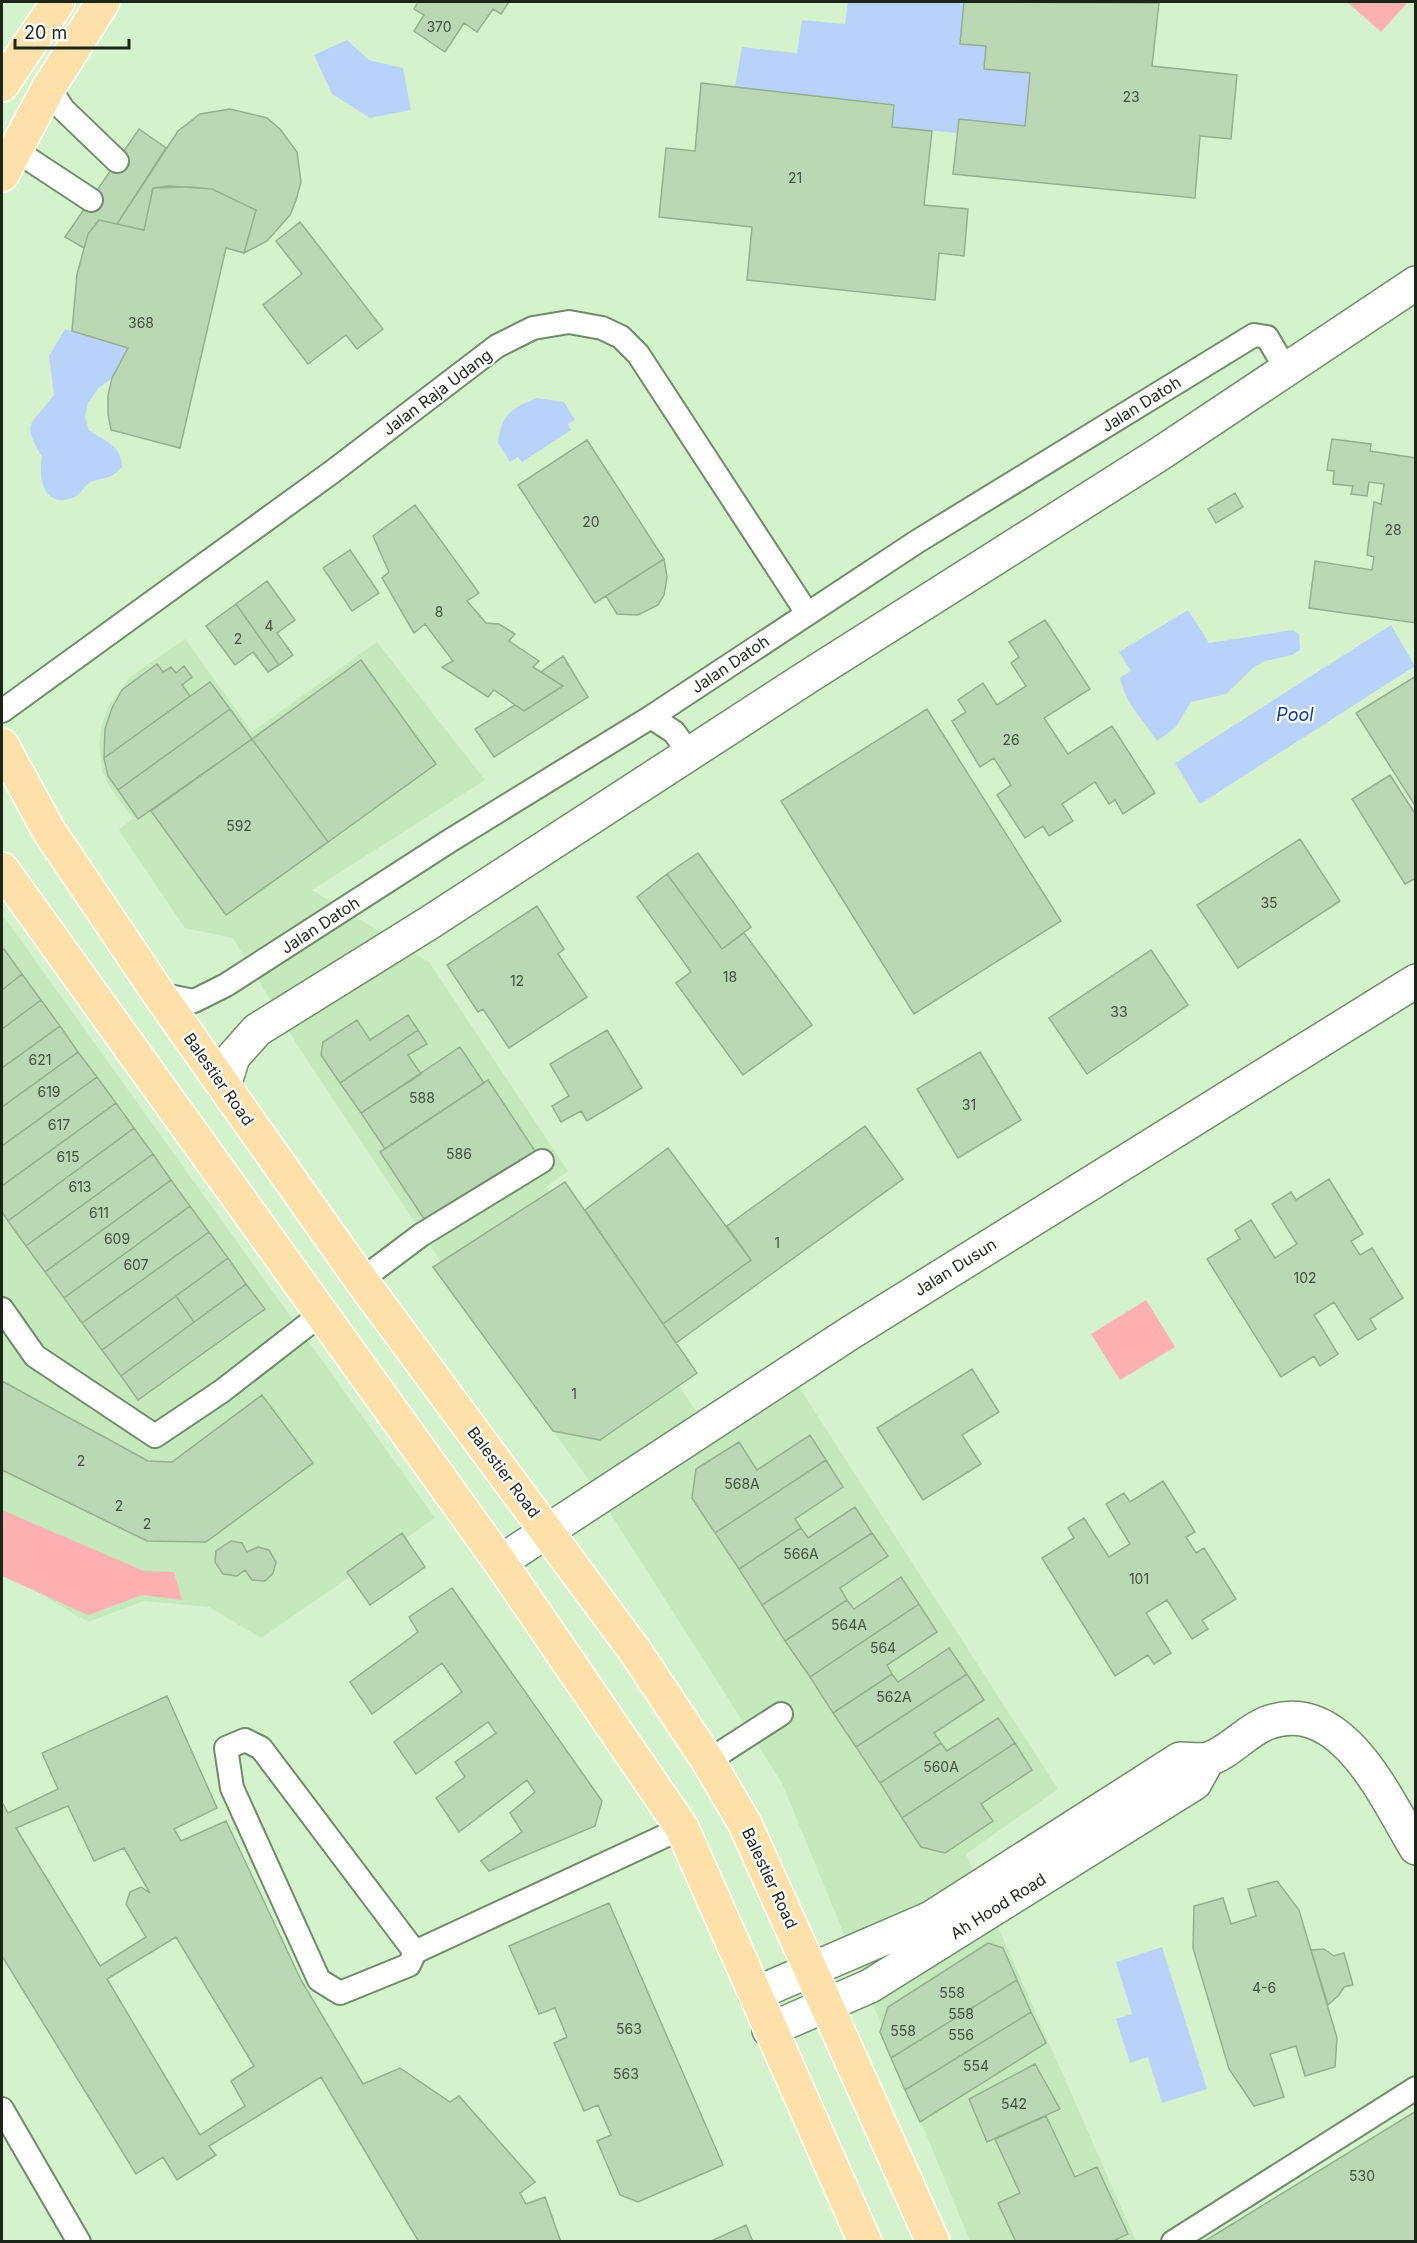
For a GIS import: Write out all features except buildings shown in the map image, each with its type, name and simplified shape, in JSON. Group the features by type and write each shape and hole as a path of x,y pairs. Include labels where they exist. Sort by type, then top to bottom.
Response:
{"main road":[{"path":"8,162 49,87 103,2"},
{"path":"2,86 57,3"},
{"name":"Balestier Road","path":"2,745 49,831 159,994 361,1280 548,1530 635,1651 708,1761 746,1824 933,2241"},
{"path":"2,868 320,1315 500,1562 682,1828 769,2030 787,2062 864,2241"}],"street":[{"path":"224,1086 233,1057 257,1030 429,923 689,753 1158,455 1416,283"},
{"name":"Jalan Dusun","path":"500,1562 631,1474 888,1309 1416,981"},
{"name":"Ah Hood Road","path":"769,2030 870,1986 1195,1783 1208,1759 1266,1724 1283,1720 1301,1720 1330,1730 1342,1737 1359,1756 1416,1848"},
{"name":"Ah Hood Road","path":"755,1994 931,1918 1180,1759 1208,1759"}],"lane":[{"path":"49,87 63,109 117,161"},
{"path":"8,162 91,200"},
{"name":"Jalan Raja Udang","path":"2,711 332,472 497,346 533,328 569,322 602,328 621,337 638,354 807,613"},
{"name":"Jalan Datoh","path":"159,994 194,1001 226,985 451,840 651,717 918,541 1254,335 1267,337 1286,369"},
{"path":"651,717 674,732 689,753"},
{"path":"361,1280 421,1235 542,1161"},
{"path":"2,1309 35,1356 155,1436 222,1391 320,1315"},
{"path":"708,1761 781,1714"},
{"path":"415,1952 261,1748 245,1740 226,1748 232,1788 320,1980 340,1993 409,1965 415,1952 682,1828"},
{"path":"1173,2241 1416,2088"},
{"path":"2,2109 79,2241"}],"shaded area":[{"path":"1347,2 1408,2 1381,32"},
{"path":"185,639 252,732 377,642 485,780 312,890 429,962 568,1171 546,1187 710,1432 795,1381 1058,1789 966,1854 1136,2241 970,2241 782,1783 589,1480 553,1431 298,1046 233,938 185,928 119,830 133,818 112,791 102,771 99,745 101,728 108,707 130,677"},
{"path":"2,914 435,1518 261,1638 209,1607 144,1601 88,1622 2,1571"},
{"path":"1146,1300 1175,1347 1120,1380 1091,1334"},
{"path":"2,1510 144,1571 174,1572 182,1600 142,1595 88,1615 2,1576"}],"water":[{"path":"848,2 964,2 961,44 986,46 985,69 1030,73 1025,126 959,119 957,133 892,127 894,104 735,87 742,47 797,53 802,20 845,24"},
{"path":"347,40 369,60 403,68 411,110 370,118 332,94 314,55"},
{"path":"65,329 128,348 112,378 98,389 88,403 85,416 89,430 119,453 122,467 110,477 89,483 75,497 62,500 55,499 45,489 41,473 42,457 30,429 35,418 54,394 49,356"},
{"path":"537,398 564,402 575,420 568,424 571,430 522,462 518,457 510,462 498,443 502,425 514,409"},
{"path":"1188,610 1209,643 1293,630 1299,634 1300,650 1292,655 1265,661 1254,667 1226,694 1191,702 1176,727 1157,741 1126,696 1120,678 1131,671 1119,652"},
{"name":"Pool","path":"1391,625 1415,666 1200,804 1175,763"},
{"path":"1162,1947 1207,2089 1162,2103 1148,2057 1130,2063 1116,2019 1132,2014 1116,1962"}]}
